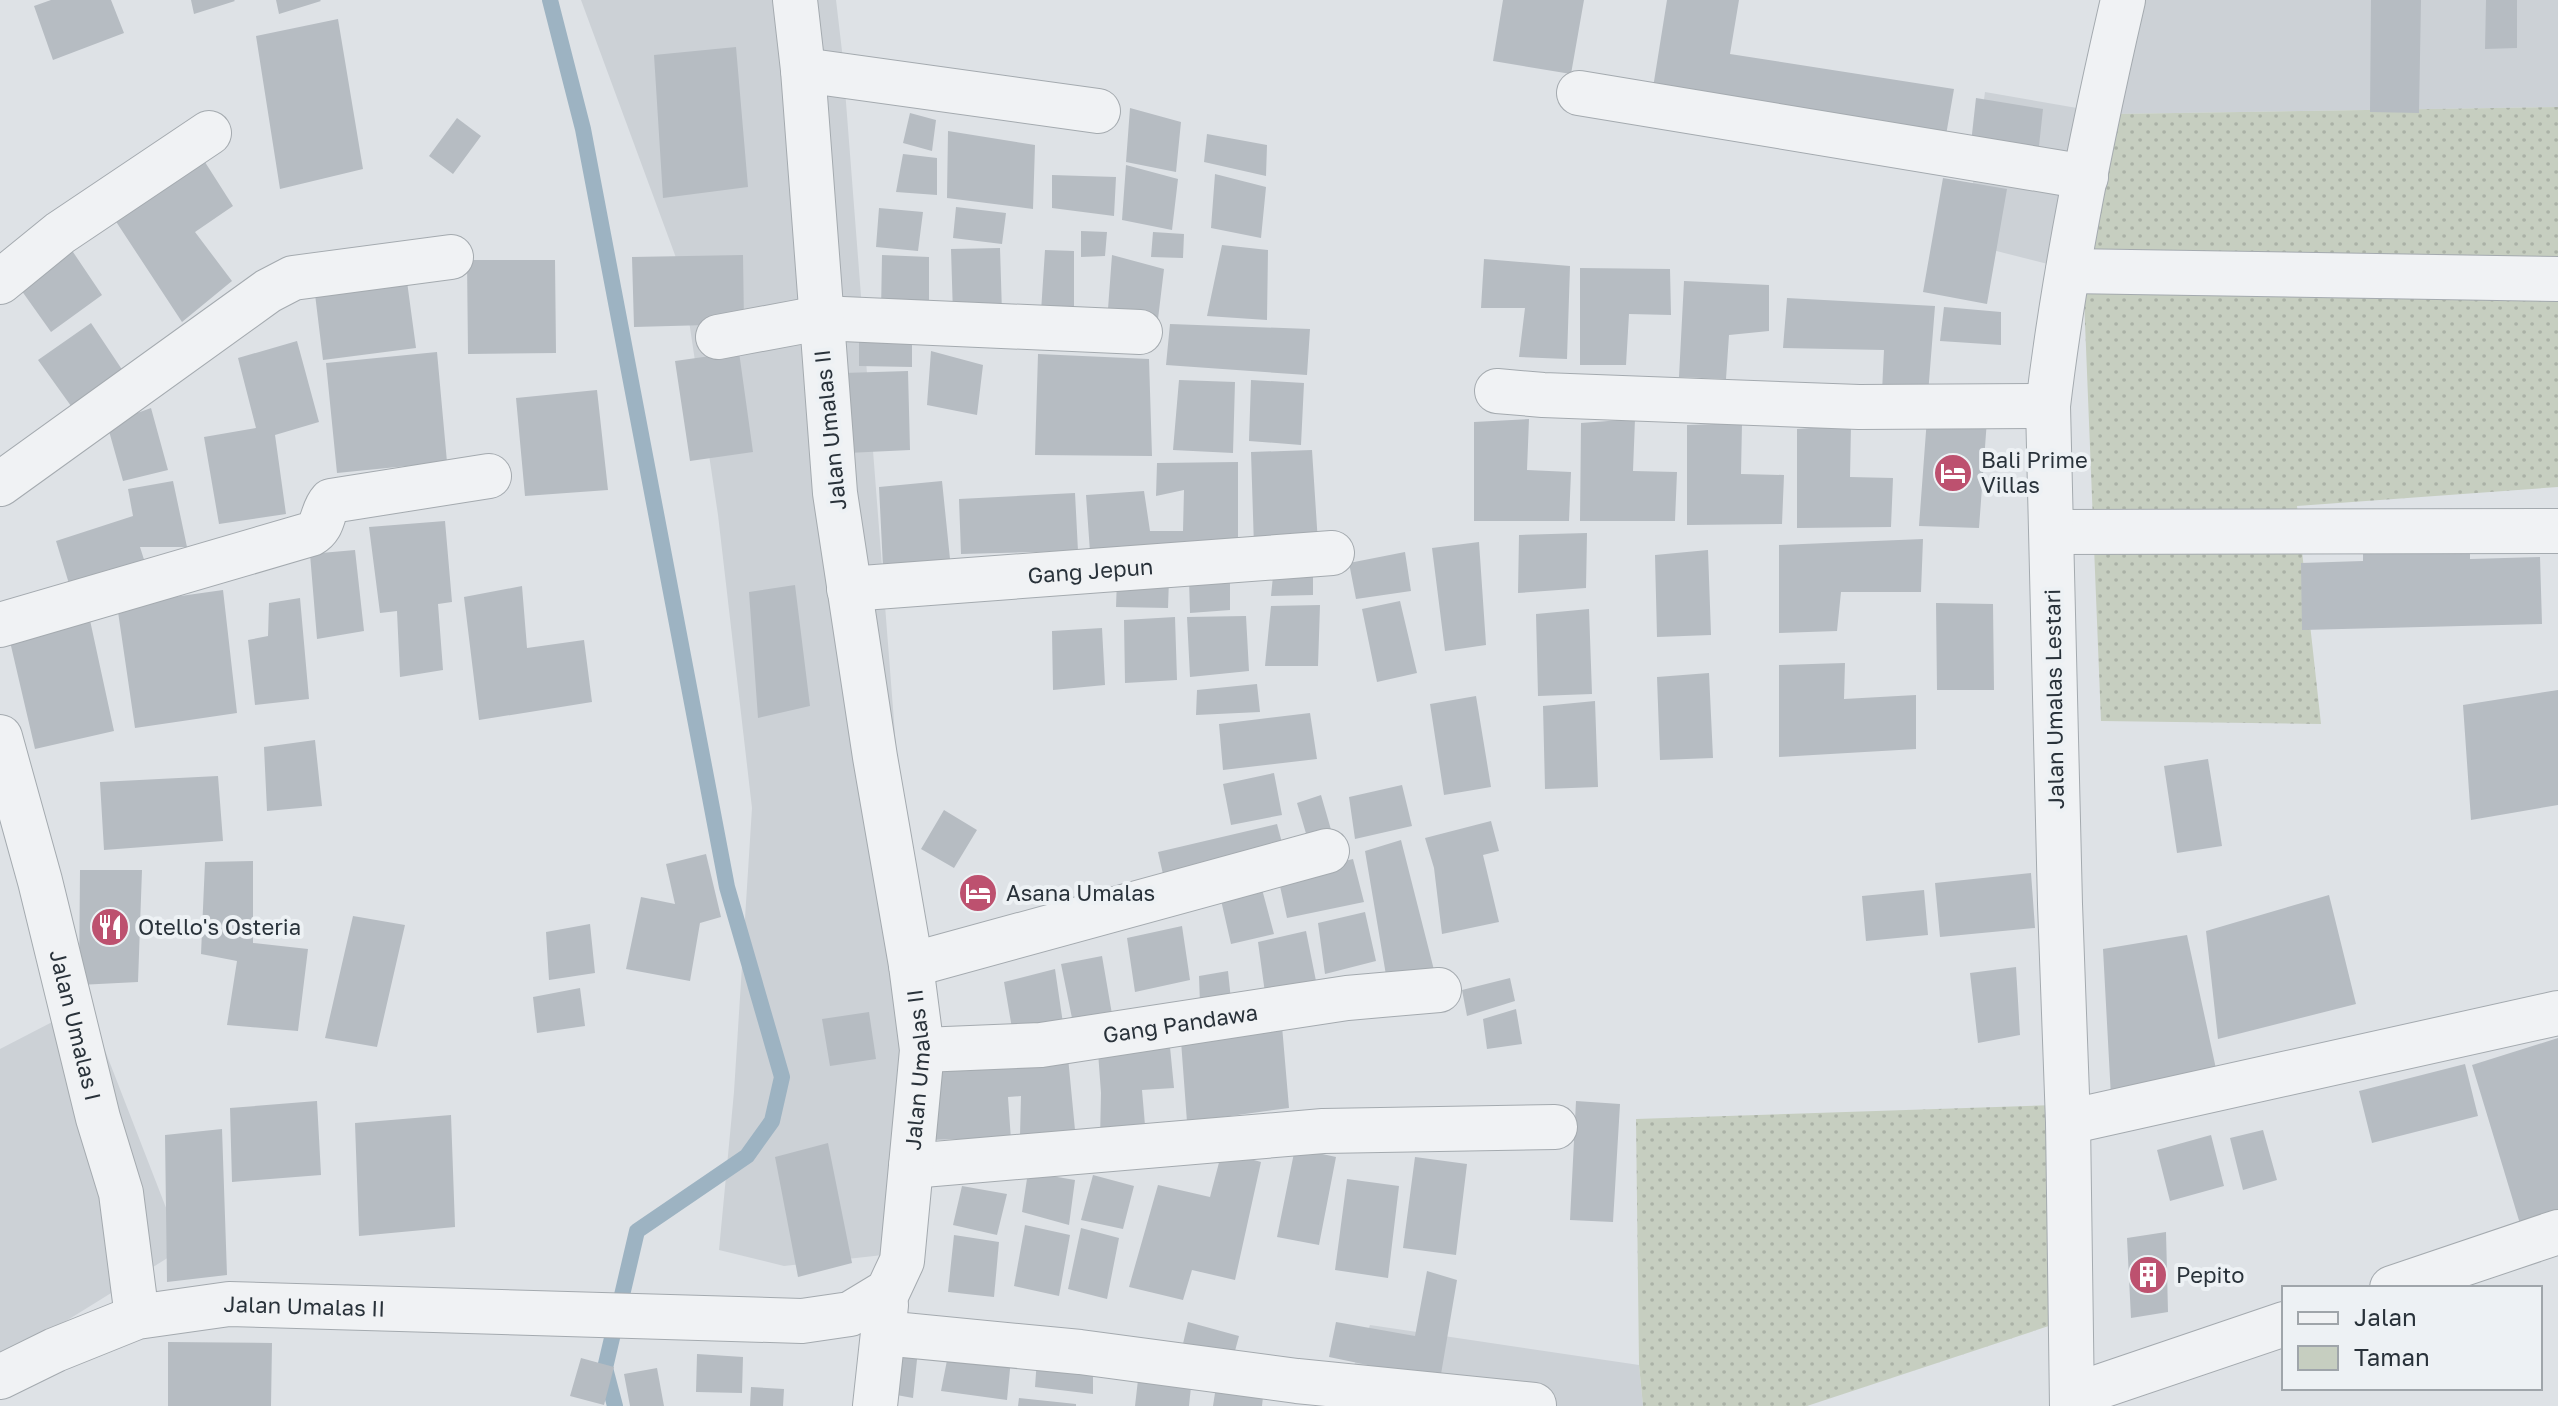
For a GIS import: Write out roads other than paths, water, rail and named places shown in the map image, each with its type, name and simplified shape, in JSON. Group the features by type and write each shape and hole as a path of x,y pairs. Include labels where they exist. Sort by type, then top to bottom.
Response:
{"street":[{"name":"Jalan Umalas II","path":"0,1377 55,1350 137,1317 229,1304 802,1321 885,1312 902,1261 922,1050 835,493 795,0"},
{"name":"Jalan Umalas Lestari","path":"2072,1401 2068,1122 2048,406 2056,335 2123,0"},
{"path":"803,70 1098,111"},
{"path":"1579,93 2086,177"},
{"path":"0,282 60,233 209,133"},
{"path":"0,484 268,291 293,278 451,257"},
{"path":"2068,271 2558,279"},
{"path":"718,337 820,318 1140,332"},
{"path":"1497,391 1859,407 2048,406"},
{"path":"0,625 311,534 322,524 324,509 331,501 489,476"},
{"path":"2053,532 2558,531"},
{"name":"Gang Jepun","path":"849,589 1332,553"},
{"name":"Jalan Umalas I","path":"0,737 9,807 121,1193 137,1317"},
{"path":"911,965 1327,851"},
{"name":"Gang Pandawa","path":"922,1050 1041,1045 1347,998 1439,990"},
{"path":"2068,1122 2558,1013"},
{"path":"911,1166 1323,1131 1555,1127"},
{"path":"2398,1286 2558,1232"},
{"path":"875,1406 885,1312 1080,1352 1297,1381 1534,1405"},
{"path":"2072,1401 2282,1325"}],"waterway":[{"path":"550,0 583,129 727,887 782,1077 772,1121 747,1156 637,1231 605,1368 615,1406"}],"place":[{"name":"Bali Prime Villas","path":"1953,473"},
{"name":"Asana Umalas","path":"978,893"},
{"name":"Otello's Osteria","path":"110,927"},
{"name":"Pepito","path":"2148,1275"}]}
